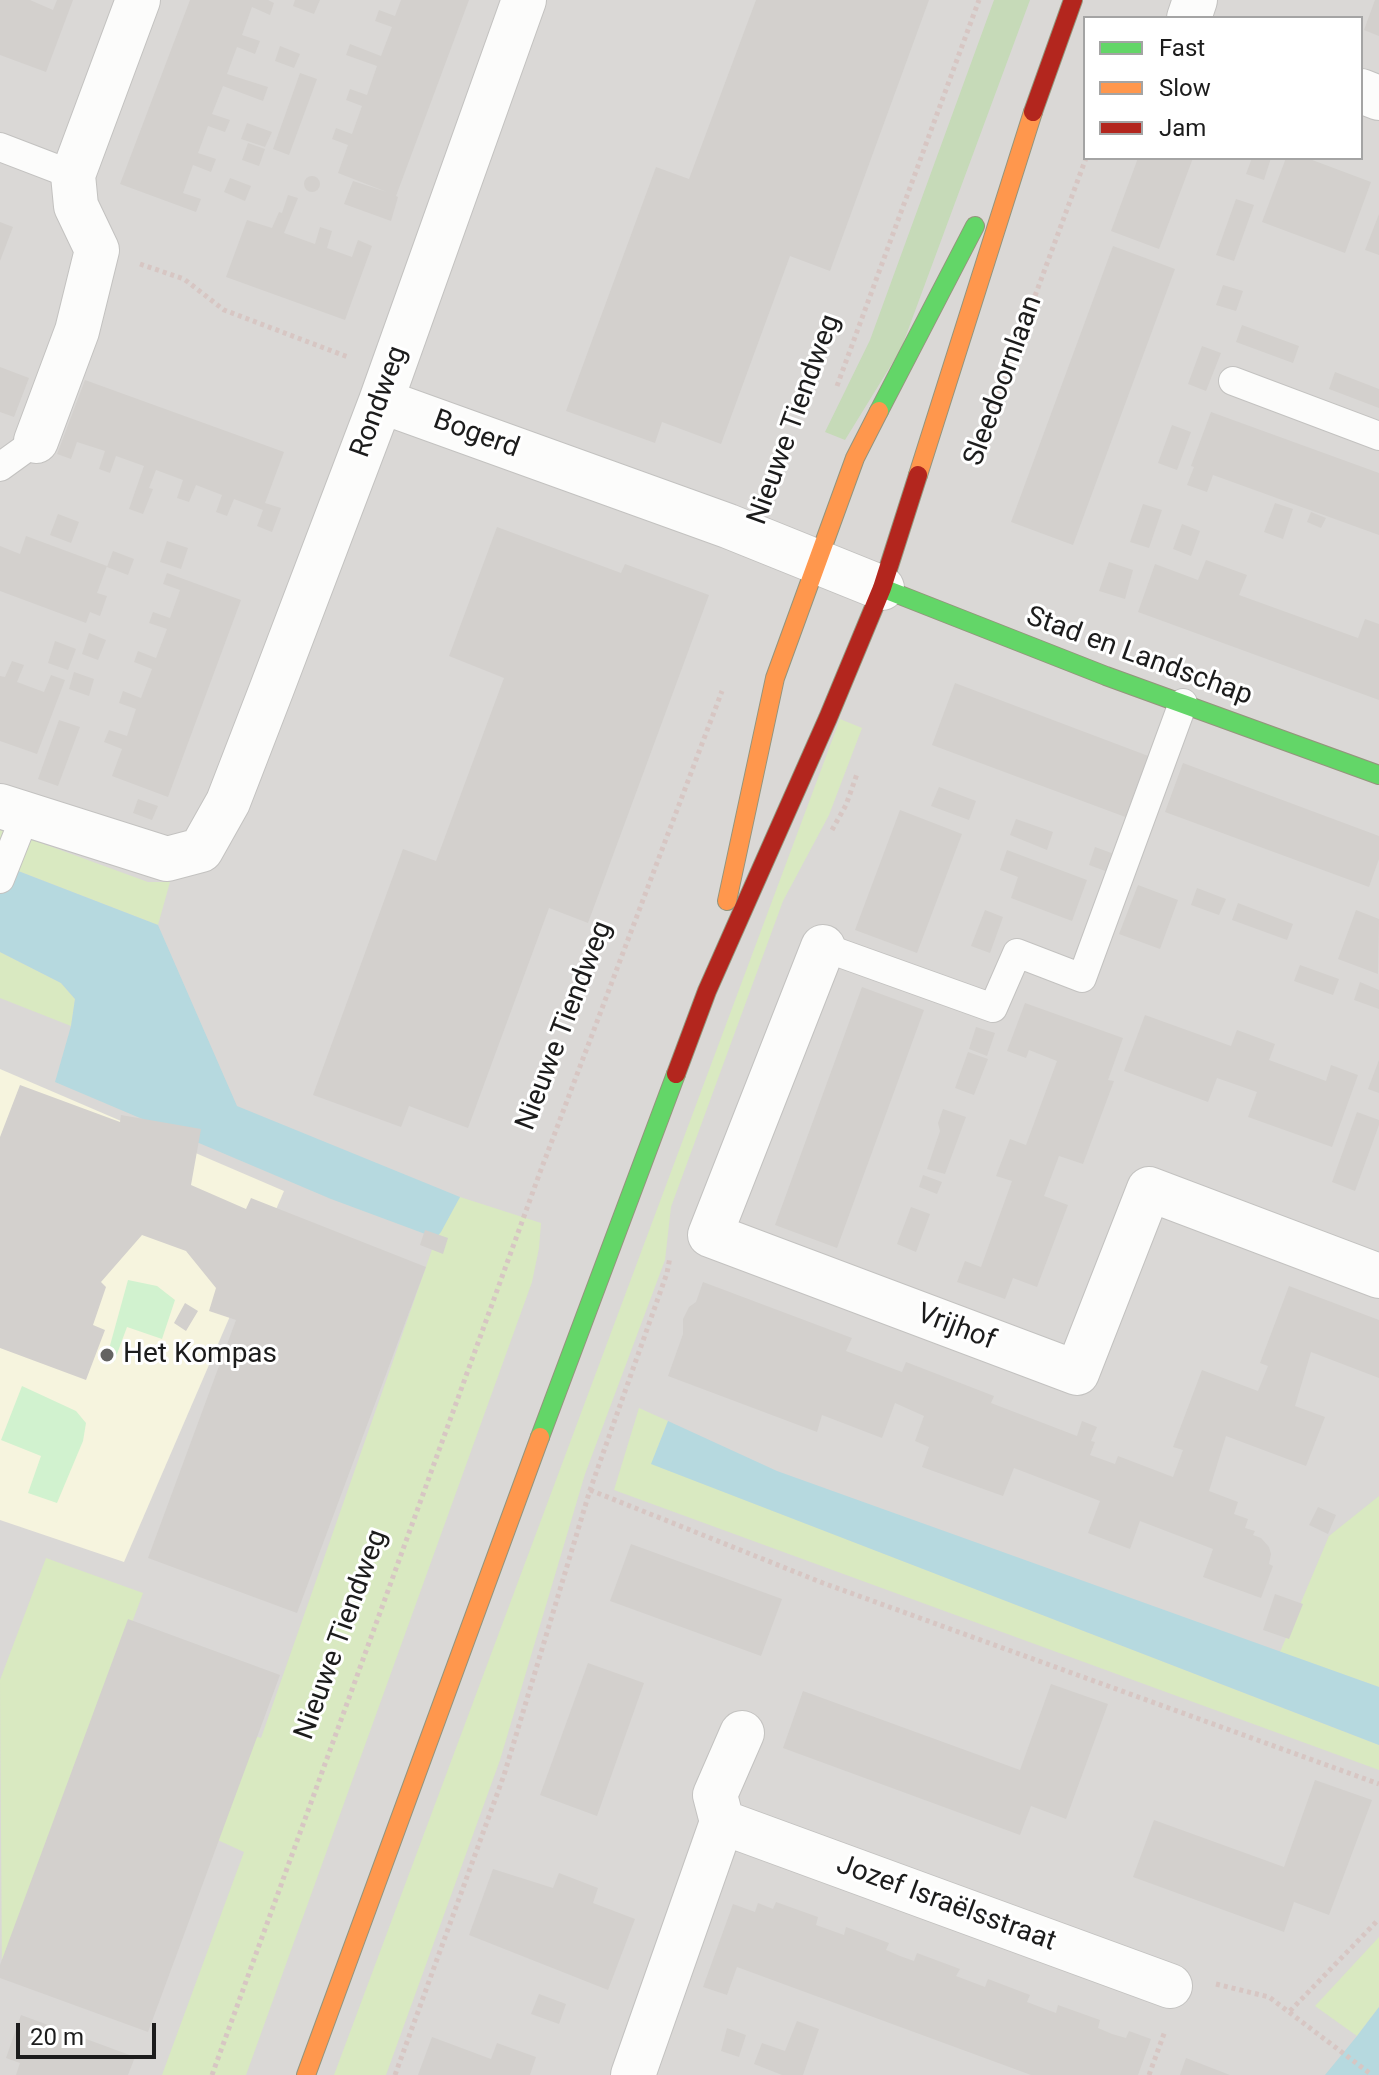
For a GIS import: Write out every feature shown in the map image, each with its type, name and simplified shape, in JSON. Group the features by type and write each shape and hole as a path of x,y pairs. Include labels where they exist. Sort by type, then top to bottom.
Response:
{"street":[{"path":"36,441 77,331 97,250 76,206 73,175 138,0"},
{"name":"Rondweg","path":"12,823 167,859 201,850 228,802 381,401 524,0"},
{"path":"306,2075 707,991 882,588 1031,117 1073,0"},
{"path":"707,991 775,678 816,561 855,458 1031,117"},
{"name":"Bogerd","path":"381,401 728,526 882,588"},
{"name":"Stad en Landschap","path":"882,588 1379,775"},
{"name":"Vrijhof","path":"823,947 710,1235 1077,1373 1149,1189 1379,1276"},
{"path":"633,2075 722,1822 715,1795 742,1733"},
{"name":"Jozef Israëlsstraat","path":"722,1822 1170,1986"}],"lane":[{"path":"0,147 73,175"},
{"path":"1233,381 1379,436"},
{"path":"0,467 36,441"},
{"path":"823,947 993,1008 1017,953 1082,978 1183,703"},
{"path":"0,879 12,823"}],"path":[{"name":"Nieuwe Tiendweg","path":"832,399 979,0"},
{"name":"Sleedoornlaan","path":"970,471 1085,160"},
{"path":"97,250 184,279 224,310 360,362 381,401"},
{"name":"Nieuwe Tiendweg","path":"212,2075 534,1190 723,688"},
{"path":"832,831 846,805 861,762"},
{"path":"395,2075 504,1775 590,1490 667,1273 673,1244"},
{"path":"590,1490 823,1583 1379,1784"},
{"path":"1290,2011 1379,1919"},
{"path":"1170,1986 1188,1977 1269,1997 1372,2075"}],"shaded area":[{"path":"0,0 1379,0 1379,2075 0,2075"},
{"name":"Het Kompas","path":"0,1069 284,1191 124,1562 0,1520"}],"green space":[{"path":"994,0 1030,0 901,349 845,440 825,432 870,340"},
{"path":"840,719 862,728 829,815 783,901 671,1207 665,1260 585,1474 500,1760 386,2075 334,2075"},
{"path":"0,828 148,882 170,882 158,925 0,864"},
{"path":"0,952 61,983 75,999 71,1026 0,998"},
{"path":"460,1197 541,1223 532,1282 246,2075 162,2075 244,1852 211,1837 240,1731 261,1738 436,1238"},
{"path":"128,1280 157,1286 175,1300 162,1339 127,1327 114,1362 106,1360"},
{"path":"22,1386 76,1411 86,1423 83,1441 57,1503 28,1493 41,1456 1,1440"},
{"path":"639,1408 668,1421 652,1464 1379,1745 1379,1770 614,1490"},
{"path":"1379,1496 1379,1687 1280,1652 1329,1536"},
{"path":"46,1558 143,1593 2,1974 0,1680"},
{"path":"1379,1937 1379,2007 1357,2036 1315,2006"}],"water":[{"path":"0,864 158,925 237,1106 460,1197 436,1238 331,1199 55,1082 71,1026 75,999 61,983 0,952"},
{"path":"668,1421 777,1471 1379,1687 1379,1745 651,1464"},
{"path":"1379,2007 1379,2075 1325,2075 1357,2036"}],"building":[{"path":"0,0 30,0 53,10 57,0 73,0 46,72 0,55"},
{"path":"190,0 268,0 274,3 270,15 252,7 242,35 260,41 255,54 237,47 227,74 268,87 263,101 223,86 212,114 230,120 225,132 208,126 198,153 216,159 211,172 193,165 183,193 201,199 196,212 120,184"},
{"path":"295,0 320,0 314,14 293,6"},
{"path":"401,0 469,0 396,196 391,221 344,204 353,181 387,192 338,173 348,145 332,139 336,128 352,134 362,106 346,100 350,89 367,95 377,66 346,55 350,44 381,56 392,27 375,21 379,10 395,16"},
{"path":"756,0 929,0 830,271 790,256 721,444 662,422 655,443 566,411 656,167 689,179"},
{"path":"1375,0 1379,0 1379,36 1364,30"},
{"path":"280,46 300,54 294,68 275,61"},
{"path":"300,73 317,79 289,155 273,149"},
{"path":"247,123 272,132 265,147 241,139"},
{"path":"248,143 265,149 259,166 242,160"},
{"path":"1137,160 1192,160 1159,249 1111,231"},
{"path":"1251,160 1270,160 1264,180 1246,174"},
{"path":"1285,160 1312,160 1371,182 1345,253 1262,222"},
{"path":"309,176 315,176 320,184 318,190 309,192 304,187 304,181"},
{"path":"230,178 251,186 245,201 224,192"},
{"path":"288,195 298,198 284,233 315,244 320,227 332,231 327,248 352,257 358,240 372,246 345,320 226,277 247,220 272,228 279,212 282,213"},
{"path":"1236,199 1254,205 1234,261 1216,255"},
{"path":"1379,214 1379,255 1365,250"},
{"path":"0,222 13,227 0,261"},
{"path":"1113,246 1175,269 1073,545 1011,522"},
{"path":"1223,285 1243,291 1236,311 1216,305"},
{"path":"1242,325 1299,346 1293,363 1236,342"},
{"path":"1202,346 1221,353 1206,391 1188,384"},
{"path":"0,367 29,378 14,417 0,412"},
{"path":"1335,372 1379,389 1379,408 1329,389"},
{"path":"85,380 284,452 265,503 281,508 272,532 257,526 263,510 234,499 227,516 216,512 222,495 196,485 189,502 177,498 183,480 156,470 149,488 153,489 143,514 129,509 144,466 116,456 110,473 99,469 105,451 77,442 71,459 57,454"},
{"path":"1211,412 1379,473 1379,535 1213,475 1207,492 1187,485"},
{"path":"1172,425 1191,432 1177,470 1158,463"},
{"path":"1275,503 1293,509 1283,539 1264,532"},
{"path":"1143,504 1162,510 1149,548 1130,542"},
{"path":"1311,512 1326,518 1321,528 1307,522"},
{"path":"58,514 79,522 71,543 50,535"},
{"path":"1182,524 1200,531 1191,556 1173,549"},
{"path":"497,527 621,573 625,564 709,595 588,923 549,908 468,1128 409,1106 401,1127 313,1095 403,849 436,861 504,678 449,656"},
{"path":"26,536 107,566 97,593 107,596 100,616 90,612 86,623 0,591 0,546 20,554"},
{"path":"167,541 188,548 181,569 160,562"},
{"path":"113,551 134,559 128,575 107,567"},
{"path":"1206,560 1247,575 1239,595 1358,638 1365,619 1379,624 1379,700 1138,612 1155,564 1198,580"},
{"path":"1109,562 1133,570 1125,599 1099,591"},
{"path":"167,573 241,600 168,797 112,776 122,749 104,742 109,730 127,736 136,709 119,703 123,691 141,698 152,669 134,662 138,651 156,658 167,629 149,623 153,612 170,618 180,590 163,584"},
{"path":"89,633 106,640 98,660 82,654"},
{"path":"55,641 76,649 68,670 48,663"},
{"path":"12,661 24,665 17,682 44,692 51,675 65,680 37,754 0,741 0,676 5,677"},
{"path":"74,672 94,679 89,696 69,689"},
{"path":"955,683 1151,757 1128,818 932,745"},
{"path":"59,720 80,727 58,786 38,779"},
{"path":"1183,763 1379,836 1379,859 1369,887 1165,812"},
{"path":"939,787 976,801 969,820 931,806"},
{"path":"138,799 158,806 152,820 133,813"},
{"path":"900,810 962,834 917,953 855,930"},
{"path":"1016,819 1053,832 1047,850 1010,835"},
{"path":"1095,847 1114,854 1108,872 1089,865"},
{"path":"1007,850 1087,880 1072,921 1011,898 1018,877 1000,870"},
{"path":"1138,885 1178,900 1160,949 1119,934"},
{"path":"1197,888 1226,899 1219,915 1191,905"},
{"path":"1238,903 1293,924 1287,940 1232,920"},
{"path":"985,910 1003,917 990,953 971,946"},
{"path":"1356,910 1379,919 1378,974 1338,959"},
{"path":"1300,965 1339,979 1333,995 1294,981"},
{"path":"1360,982 1379,990 1379,1009 1354,1000"},
{"path":"862,987 924,1010 837,1248 775,1225"},
{"path":"1025,1003 1123,1038 1108,1080 1114,1081 1083,1164 1059,1156 1044,1196 1068,1205 1037,1287 1013,1278 1005,1299 957,1282 965,1261 981,1267 1012,1181 996,1176 1010,1139 1026,1145 1057,1061 1029,1050 1026,1058 1007,1051"},
{"path":"1145,1015 1231,1046 1237,1030 1275,1044 1269,1060 1326,1081 1331,1065 1358,1075 1332,1147 1248,1117 1257,1092 1217,1078 1208,1102 1124,1071"},
{"path":"976,1027 995,1033 987,1056 969,1049"},
{"path":"968,1052 988,1059 974,1095 955,1088"},
{"path":"1379,1060 1379,1093 1368,1089"},
{"path":"20,1085 120,1122 121,1115 201,1129 191,1185 246,1209 251,1198 426,1267 297,1613 148,1558 236,1320 209,1311 216,1288 186,1251 142,1235 101,1282 106,1287 93,1325 105,1330 86,1380 0,1348 0,1137"},
{"path":"943,1109 966,1117 945,1174 927,1169 940,1131 938,1123"},
{"path":"1357,1112 1379,1120 1379,1125 1355,1191 1332,1182"},
{"path":"923,1175 942,1182 937,1194 919,1187"},
{"path":"911,1207 930,1214 916,1252 897,1244"},
{"path":"425,1230 448,1238 443,1254 420,1245"},
{"path":"703,1282 852,1338 846,1351 902,1372 906,1362 994,1396 991,1403 1077,1436 1082,1421 1097,1427 1091,1441 1095,1442 1090,1455 1115,1464 1118,1456 1173,1477 1183,1450 1173,1447 1202,1370 1258,1391 1268,1366 1260,1363 1289,1286 1379,1320 1379,1378 1311,1352 1295,1406 1325,1417 1306,1466 1226,1436 1209,1491 1238,1502 1234,1514 1248,1519 1245,1528 1255,1531 1253,1535 1269,1547 1269,1564 1273,1566 1261,1598 1203,1577 1213,1549 1140,1521 1130,1549 1088,1533 1100,1501 1014,1468 1003,1496 922,1467 929,1447 915,1441 924,1416 895,1403 882,1438 822,1415 817,1432 668,1376 683,1334 683,1319 689,1307 696,1302"},
{"path":"185,1303 198,1311 186,1331 174,1323"},
{"path":"1318,1507 1336,1515 1328,1534 1309,1525"},
{"path":"631,1544 782,1599 761,1656 610,1601"},
{"path":"1275,1594 1303,1604 1289,1639 1263,1630"},
{"path":"128,1619 280,1675 148,2032 0,1978 0,1965"},
{"path":"588,1663 644,1683 597,1816 540,1795"},
{"path":"1051,1684 1108,1704 1066,1819 1031,1806 1020,1835 783,1748 803,1691 1020,1770"},
{"path":"1315,1780 1372,1800 1329,1915 1294,1902 1284,1932 1133,1877 1154,1820 1284,1867"},
{"path":"493,1869 553,1888 559,1873 598,1888 593,1903 635,1919 608,1990 469,1935"},
{"path":"776,1902 818,1917 816,1925 844,1935 846,1927 889,1943 886,1950 900,1956 914,1961 917,1953 960,1969 956,1976 985,1987 988,1979 1030,1995 1027,2002 1056,2013 1058,2005 1100,2020 1098,2028 1112,2034 1126,2038 1129,2031 1151,2039 1138,2075 1031,2075 737,1967 727,1995 703,1987 733,1904 755,1912 758,1903 773,1909"},
{"path":"539,1994 566,2004 559,2024 531,2014"},
{"path":"21,2015 135,2057 128,2075 16,2075 20,2063 6,2058"},
{"path":"797,2021 819,2029 803,2075 782,2075 754,2064 762,2043 785,2051"},
{"path":"727,2028 746,2035 739,2057 721,2051"},
{"path":"432,2037 491,2059 497,2043 536,2057 530,2075 418,2075"},
{"path":"1186,2058 1230,2075 1180,2075"}],"traffic: fast":[{"path":"879,411 975,226"},
{"path":"882,588 1106,676 1379,775"},
{"path":"540,1437 676,1074"}],"traffic: slow":[{"path":"918,475 1033,112"},
{"path":"727,901 775,678 855,458 879,411"},
{"path":"306,2075 540,1437"}],"traffic: jam":[{"path":"1033,112 1073,0"},
{"path":"676,1074 707,991 882,588 918,475"}],"place":[{"name":"Het Kompas","path":"107,1355"}]}
